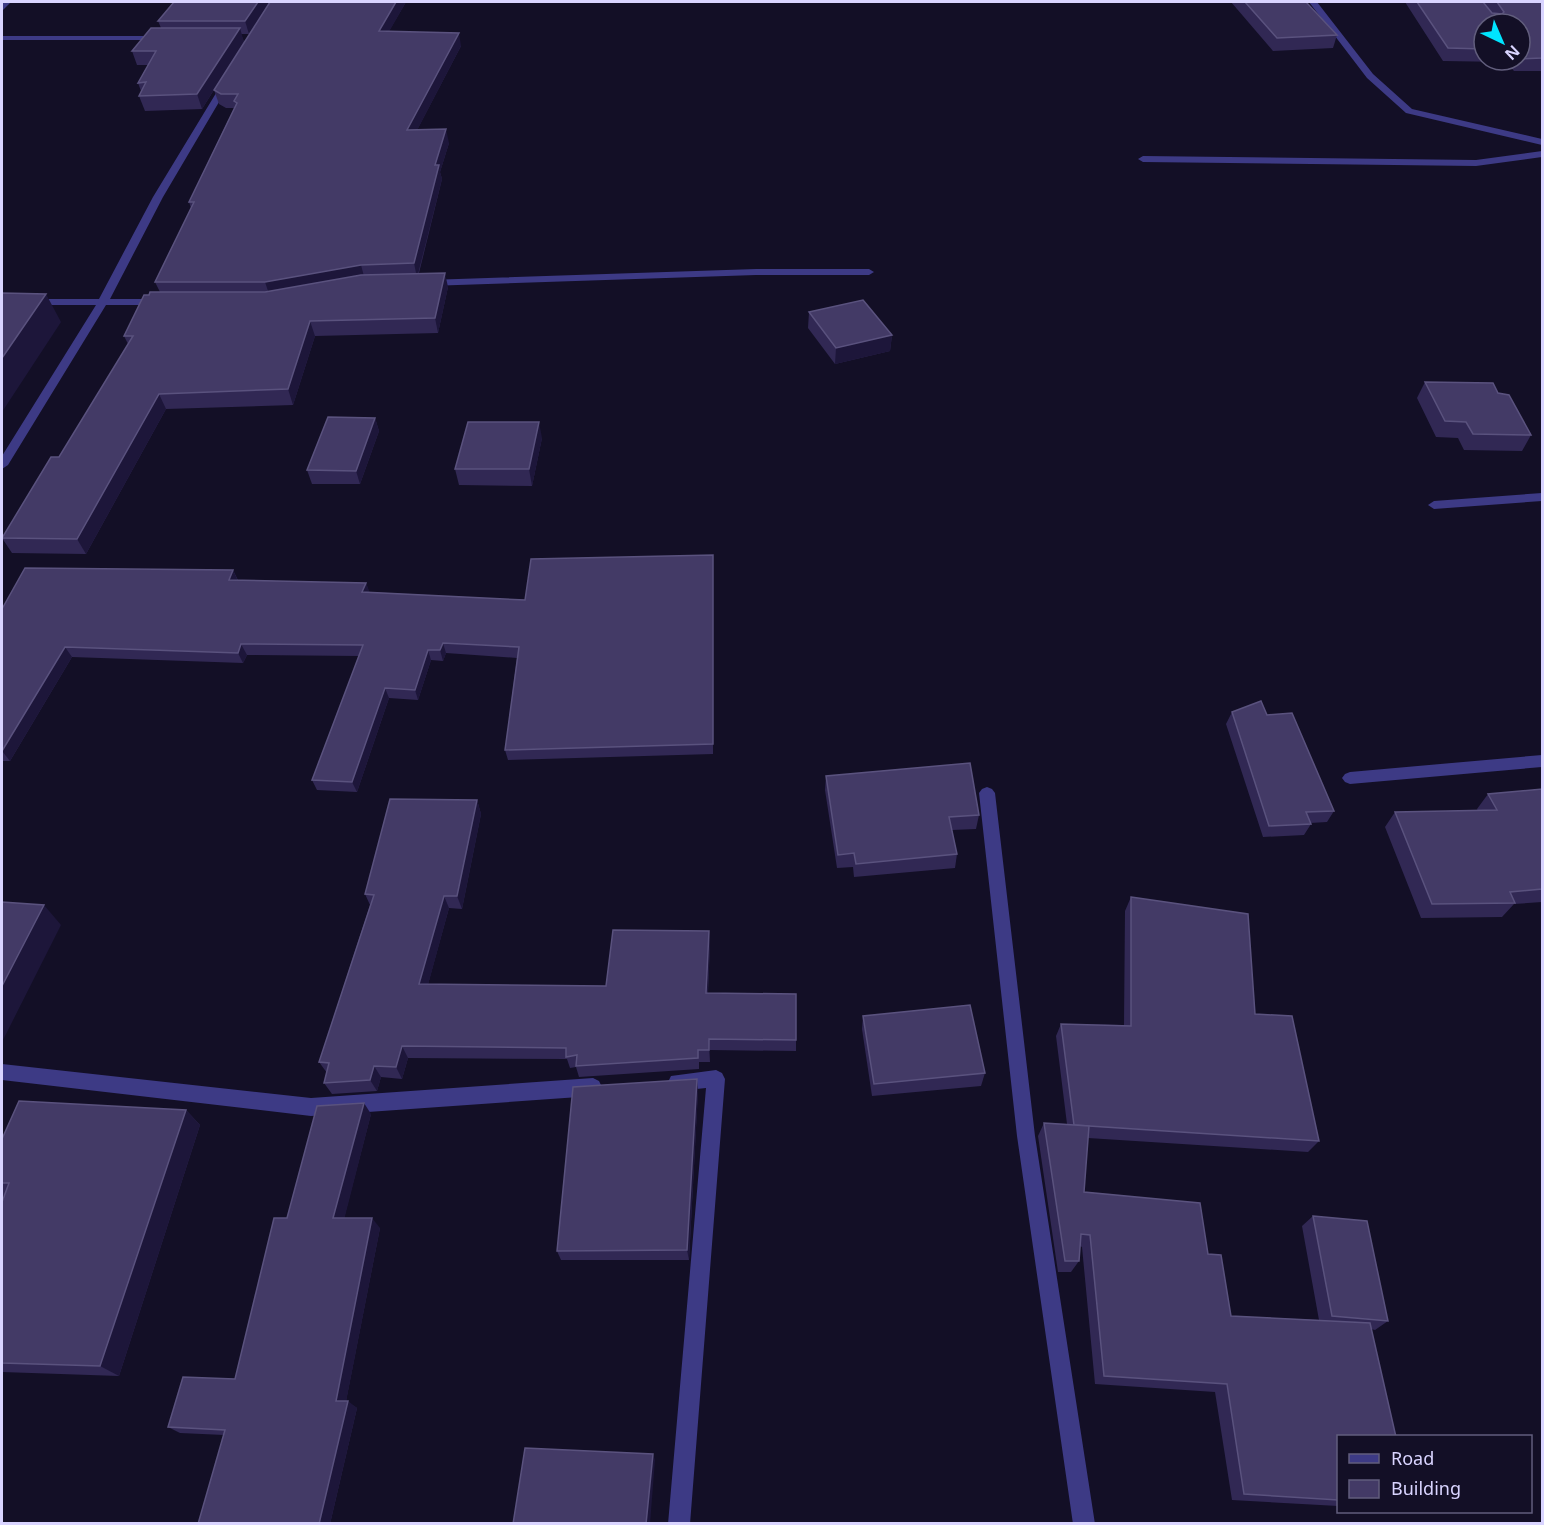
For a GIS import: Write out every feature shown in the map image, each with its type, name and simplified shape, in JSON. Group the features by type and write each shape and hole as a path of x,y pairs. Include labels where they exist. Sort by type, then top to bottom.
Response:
{"street":[{"path":"2,9 7,2"},
{"path":"1313,2 1370,76 1409,111 1542,142"},
{"path":"2,38 174,38"},
{"path":"2,465 103,302 158,197 205,115 236,68"},
{"path":"1143,159 1476,163 1542,154"},
{"path":"422,283 756,272 869,272"},
{"path":"2,302 174,302"},
{"path":"1434,505 1542,497"},
{"path":"1350,778 1542,761"},
{"path":"987,793 1026,1136 1084,1524"},
{"path":"2,1072 311,1107 609,1086"},
{"path":"657,1083 716,1079 679,1524"}],"building":[{"path":"174,2 258,2 245,21 158,21"},
{"path":"270,2 396,2 379,31 459,33 407,130 446,129 435,165 439,165 414,263 361,265 265,282 155,282 194,202 189,202 237,103 234,101 238,94 221,94 214,90"},
{"path":"1245,2 1306,2 1337,35 1277,38"},
{"path":"1417,2 1483,2 1491,12 1472,12 1472,49 1448,48"},
{"path":"1497,2 1542,2 1542,58 1532,58 1532,12 1504,12"},
{"path":"151,28 240,28 197,94 139,96 146,82 138,83 156,51 132,51"},
{"path":"445,273 435,318 310,321 288,389 159,394 77,539 2,538 51,457 59,457 133,336 124,336 144,295 149,295 150,292 265,292 361,275"},
{"path":"2,293 46,294 2,358"},
{"path":"863,300 892,335 836,348 809,312"},
{"path":"1425,382 1493,383 1498,393 1509,395 1531,435 1473,434 1466,422 1445,421"},
{"path":"328,417 375,418 356,471 307,470"},
{"path":"468,422 539,422 529,469 455,469"},
{"path":"713,555 713,744 505,750 519,647 443,643 440,650 428,650 415,690 385,688 352,782 312,780 363,645 241,644 238,653 65,647 2,751 2,609 25,568 233,570 229,580 366,583 362,592 525,600 531,559"},
{"path":"1261,701 1267,715 1292,713 1334,811 1306,812 1311,824 1269,826 1232,712"},
{"path":"970,763 979,815 949,817 957,854 856,864 854,853 838,855 826,776"},
{"path":"1542,789 1542,889 1510,892 1515,903 1432,904 1395,812 1497,810 1488,794"},
{"path":"390,799 477,800 457,896 444,896 419,984 606,986 613,930 709,931 706,993 796,994 796,1040 709,1039 709,1050 698,1050 698,1058 576,1066 577,1055 566,1057 566,1048 402,1046 396,1067 374,1066 370,1080 324,1083 329,1063 319,1062 374,895 365,894"},
{"path":"1131,897 1248,914 1255,1014 1292,1016 1319,1141 1074,1125 1061,1024 1131,1026"},
{"path":"2,902 44,905 2,986"},
{"path":"970,1005 985,1073 874,1084 863,1016"},
{"path":"697,1079 687,1250 557,1251 573,1087"},
{"path":"19,1101 186,1110 100,1366 2,1363 2,1202 9,1183 2,1183 2,1139"},
{"path":"364,1103 333,1218 372,1218 336,1401 348,1401 319,1524 198,1524 225,1430 168,1427 183,1377 235,1379 274,1218 287,1218 317,1106"},
{"path":"1044,1123 1089,1126 1084,1192 1200,1203 1208,1254 1221,1255 1231,1316 1370,1323 1396,1435 1337,1435 1337,1500 1244,1494 1227,1384 1104,1376 1090,1235 1081,1234 1079,1261 1065,1261"},
{"path":"1313,1216 1367,1221 1388,1321 1332,1316"},
{"path":"525,1448 653,1454 646,1524 513,1524"}]}
